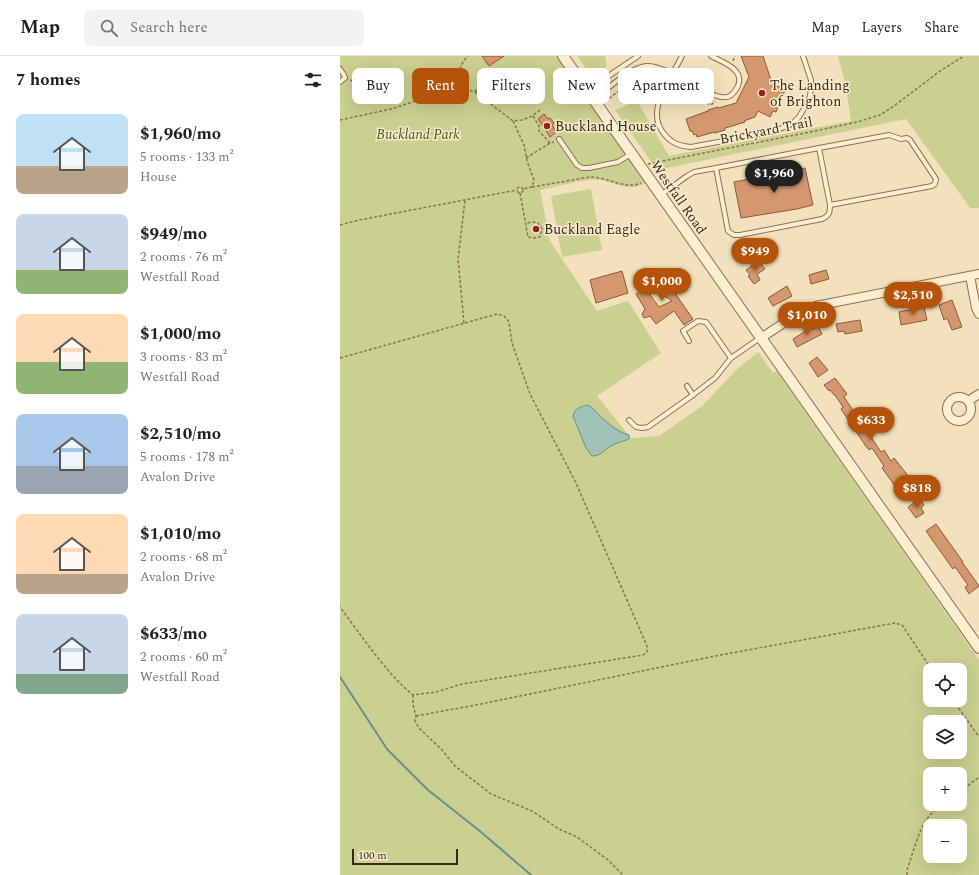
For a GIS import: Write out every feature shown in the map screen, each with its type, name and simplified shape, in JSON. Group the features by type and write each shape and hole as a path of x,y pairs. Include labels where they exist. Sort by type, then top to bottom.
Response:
{"street":[{"name":"Westfall Road","path":"563,56 572,68"},
{"name":"Westfall Road","path":"597,104 979,648"},
{"path":"761,338 796,315 816,306 979,274"},
{"path":"970,276 979,314"},
{"path":"968,401 979,394"}],"lane":[{"path":"610,79 638,56"},
{"path":"676,68 682,56"},
{"path":"710,56 731,66 737,71 739,77 737,88 733,94 728,97 714,95"},
{"path":"660,104 657,118 660,127 666,136 674,143 681,146 691,147 772,132 792,124 799,117 809,100 811,80 804,56"},
{"path":"638,68 644,66 653,66 658,68"},
{"path":"340,69 345,78 340,82"},
{"path":"661,195 694,172 889,135 910,140 936,179 935,184 932,186 830,206"},
{"path":"559,139 577,165 582,168 618,162 632,154"},
{"path":"716,168 728,230 734,235 740,235 822,219 826,218 830,214 830,206 819,148"},
{"path":"689,341 683,331 698,321 706,322 731,358"},
{"path":"629,420 636,427 642,428 648,426 694,395 714,378 731,358 761,338"},
{"path":"687,386 694,395"}],"path":[{"path":"460,68 468,56"},
{"path":"733,62 735,56"},
{"name":"Brickyard Trail","path":"648,164 815,131 857,122 880,115 940,71 964,56"},
{"path":"345,78 352,81"},
{"path":"469,89 513,120 522,139 526,158 534,180 532,187"},
{"path":"714,103 716,101 720,102"},
{"path":"340,120 369,115 412,103"},
{"path":"513,120 522,120 533,116 542,110"},
{"path":"533,116 540,126 539,131 550,143"},
{"path":"526,158 559,139"},
{"path":"340,224 517,190 520,187 523,189 590,177 600,177 625,184 636,185 641,182"},
{"path":"520,193 523,189"},
{"path":"517,190 520,193 528,237 540,237 542,229 538,223 526,223"},
{"path":"464,323 458,259 465,200"},
{"path":"340,358 497,314 504,316 509,322 512,343 530,394 576,483 647,646 647,652 643,655 462,684 436,692 413,695 404,688 340,607"},
{"path":"416,716 715,656 895,623 902,626 927,663"},
{"path":"413,695 412,705 419,728 442,750 455,766 491,794 532,810 559,829 577,837 608,860 623,875"},
{"path":"958,707 979,737"},
{"path":"967,786 979,777"},
{"path":"907,875 907,870 921,829 926,820 934,811"}],"green space":[{"name":"Buckland Park","path":"340,56 557,56 565,68 553,68 553,104 591,104 646,183 640,186 629,187 601,180 579,181 540,190 550,241 597,311 628,301 661,353 597,396 631,438 659,436 702,406 735,371 758,352 773,373 777,371 979,660 979,875 340,875"},
{"path":"577,56 605,56 607,66 604,68 586,68"},
{"path":"838,56 979,56 979,208 970,208 906,119 657,170 615,110 630,104 639,104 669,156 851,121 846,87"},
{"path":"591,189 602,250 562,257 551,196"}],"water":[{"path":"587,405 592,407 600,416 620,432 629,435 629,439 611,446 600,454 592,456 586,448 573,416 576,410"}],"building":[{"path":"482,56 504,56 489,66"},
{"name":"The Landing of Brighton","path":"741,56 763,56 772,83 785,90 776,112 773,111 770,117 758,111 755,117 744,121 745,122 725,128 725,130 697,137 696,134 694,135 692,131 690,131 686,119 708,110 736,103 749,77"},
{"name":"Buckland House","path":"544,114 554,123 552,125 556,132 550,137 538,119"},
{"path":"805,168 813,205 741,218 734,182"},
{"path":"759,261 765,269 757,274 760,280 754,284 748,276 750,275 746,270"},
{"path":"826,270 829,279 811,284 809,275"},
{"path":"622,271 628,293 596,303 590,280"},
{"path":"648,272 672,289 693,319 684,325 674,311 656,324 650,316 644,318 642,314 645,309 636,294 645,288 659,307 672,301 642,281"},
{"path":"787,286 792,296 773,306 768,298"},
{"path":"952,300 962,327 952,330 947,318 944,320 939,305"},
{"path":"924,307 927,320 901,325 899,312"},
{"path":"860,320 862,331 845,334 844,331 838,332 836,324"},
{"path":"818,326 822,334 797,347 793,339 812,327 813,329"},
{"path":"817,357 828,370 818,377 809,363"},
{"path":"835,378 847,394 844,397 881,452 884,450 891,461 894,458 909,477 906,479 913,489 905,495 896,485 895,486 882,468 884,466 872,448 869,450 865,445 841,409 843,407 835,395 824,385"},
{"path":"920,499 924,505 921,508 924,513 916,518 908,507"},
{"path":"936,524 979,586 969,594 965,587 968,585 955,567 953,569 926,531"}],"waterway":[{"path":"340,677 387,749 428,790 481,832 531,875"}],"place":[{"name":"The Landing of Brighton","path":"762,93"},
{"name":"Buckland House","path":"547,126"},
{"name":"Buckland Eagle","path":"536,229"}]}
